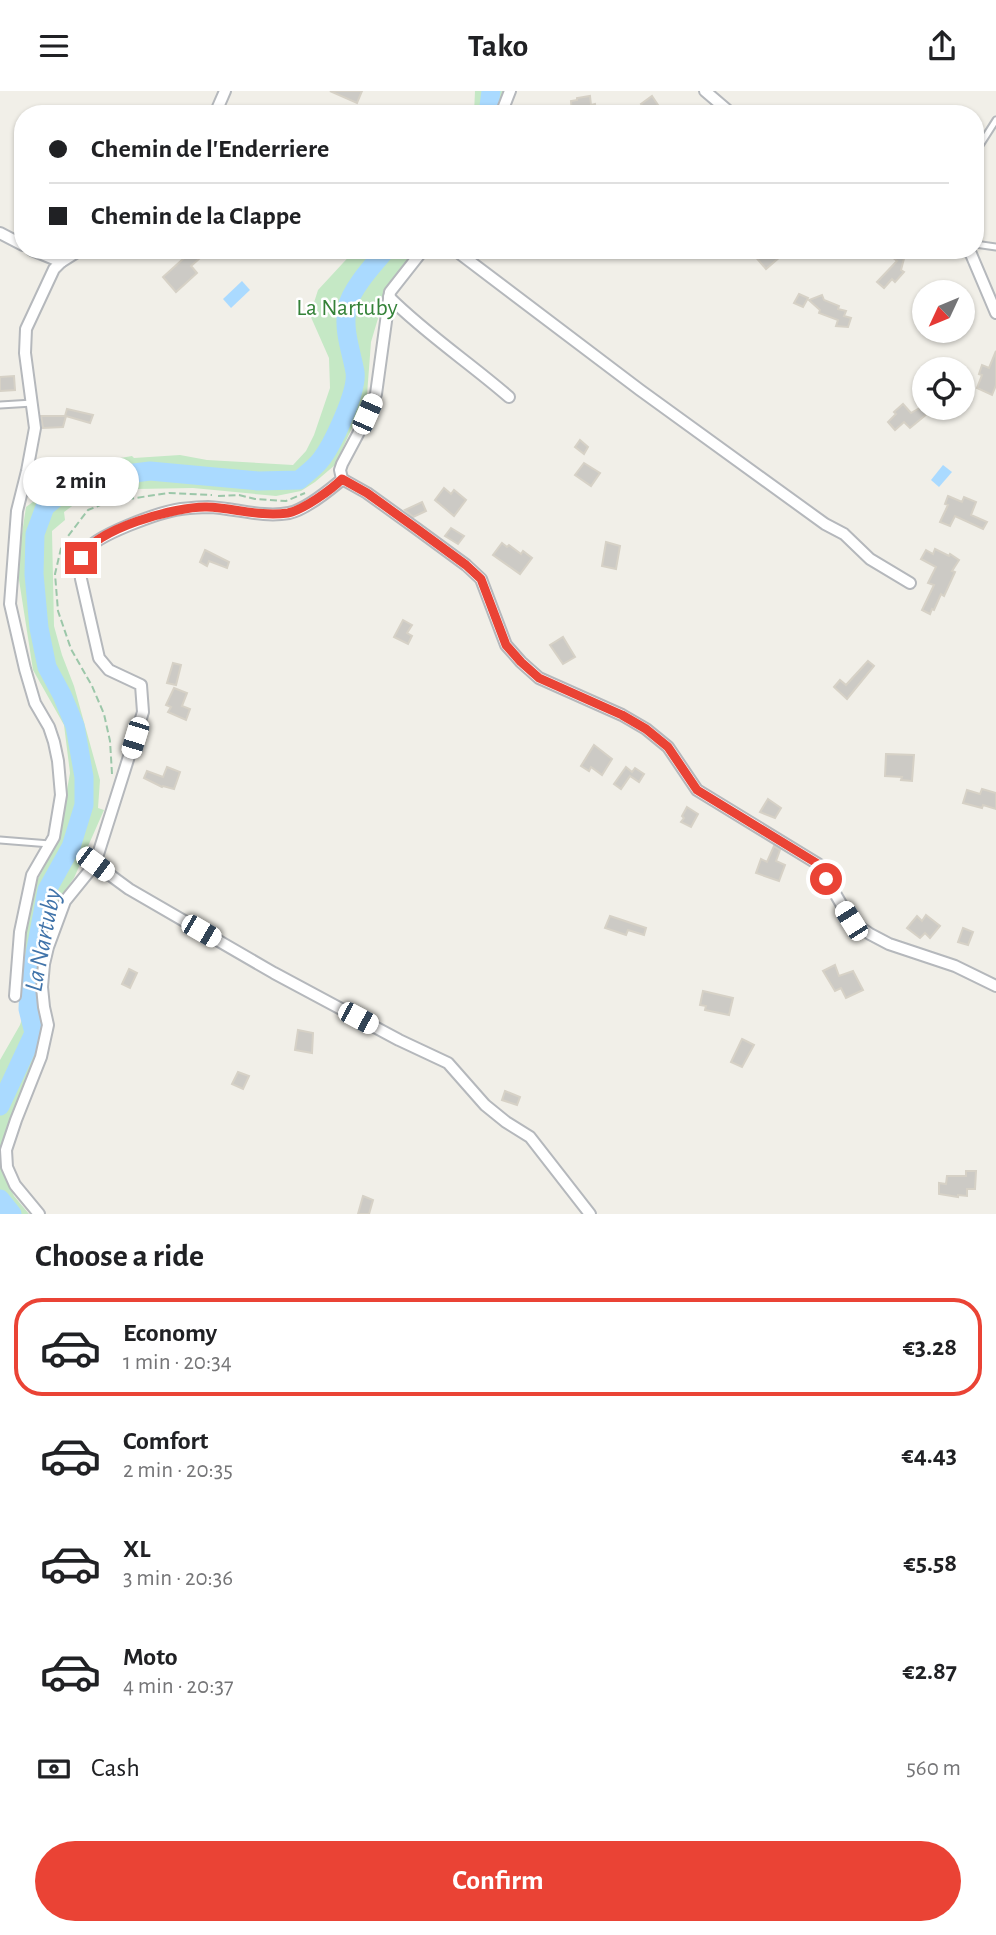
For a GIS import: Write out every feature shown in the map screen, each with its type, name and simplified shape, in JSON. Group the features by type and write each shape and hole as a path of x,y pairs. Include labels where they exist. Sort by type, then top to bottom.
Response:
{"street":[{"path":"705,91 721,105"},
{"path":"54,259 61,262"},
{"path":"15,996 20,932 32,874 54,837 61,795 58,761 49,727 35,703 24,669 10,604 17,511 35,428 25,353 26,329 54,269 66,259"},
{"path":"416,259 390,292 376,394 342,464 342,479 367,493 466,565 481,579 506,645 539,678 622,715 646,729 668,747 697,790 818,864 851,921 890,944 955,966 996,986"},
{"path":"467,259 649,397 844,534 870,559 910,583"},
{"path":"973,259 996,313"},
{"path":"389,296 409,317 509,397"},
{"path":"39,1214 15,1185 7,1167 6,1150 41,1057 48,1024 42,987 44,964 65,901 95,864 143,712 141,685 108,670 99,658 80,569 84,552 112,532 179,509 207,507 267,515 291,513 342,479"},
{"path":"95,864 129,889 274,973 447,1063 485,1105 530,1137 590,1214"}],"lane":[{"path":"984,139 996,120"},
{"path":"0,405 33,403"},
{"path":"0,841 50,844"}],"path":[{"path":"119,787 112,774 110,741 104,714 71,649 58,611 55,574 62,544 88,510 108,502 169,493 239,495 286,501 305,493"}],"green space":[{"path":"475,91 505,91 501,105 474,105"},
{"name":"La Nartuby","path":"347,259 409,259 387,288 371,342 367,395 335,465 301,491 276,496 193,488 136,489 79,501 64,512 65,520 52,531 54,626 100,780 98,808 104,810 74,878 62,895 44,979 38,987 40,1014 46,1020 15,1128 0,1148 0,1060 20,1025 25,1010 18,998 23,934 31,892 58,841 70,773 64,725 33,670 17,567 26,507 85,464 132,456 180,455 207,460 293,465 306,451 314,435 330,388 329,358 310,315 318,290"},
{"path":"0,1163 14,1196 29,1214 0,1214"}],"water":[{"path":"242,281 250,290 231,308 223,299"},
{"path":"943,465 952,472 939,487 931,480"}],"building":[{"path":"330,91 362,91 357,103"},
{"path":"590,96 591,105 571,105 571,101"},
{"path":"652,96 658,105 642,105"},
{"path":"183,259 199,259 191,266 197,273 176,292 163,277"},
{"path":"757,259 778,259 766,269"},
{"path":"895,259 904,259 901,270 904,272 895,282 892,279 884,288 877,282 897,261"},
{"path":"799,294 808,298 803,307 794,303"},
{"path":"822,295 824,300 846,311 844,316 851,318 848,327 836,326 838,320 819,313 820,310 809,300"},
{"path":"996,351 996,385 992,395 977,388 982,375 979,374 982,365 989,368"},
{"path":"14,376 15,390 0,391 0,377"},
{"path":"903,404 912,412 912,420 920,420 910,428 904,422 895,430 888,422 896,414 894,412"},
{"path":"67,409 93,415 90,423 66,416 63,427 43,428 41,416 65,416"},
{"path":"580,440 588,447 584,454 575,447"},
{"path":"584,463 600,473 591,486 575,475"},
{"path":"444,488 451,494 454,490 466,500 454,516 435,500"},
{"path":"948,496 962,502 964,497 976,502 971,515 987,522 983,529 955,516 950,526 940,522 948,505 945,504"},
{"path":"422,502 426,511 413,517 405,510"},
{"path":"451,528 464,536 458,544 445,536"},
{"path":"606,542 620,546 616,569 602,566"},
{"path":"502,543 521,554 523,551 532,558 520,574 493,555"},
{"path":"935,549 959,560 952,571 955,572 944,596 941,594 930,614 922,610 934,585 928,583 936,567 921,559 926,550 933,554"},
{"path":"205,550 229,562 227,568 209,561 207,566 200,562"},
{"path":"403,620 412,625 407,633 412,636 408,644 394,637"},
{"path":"563,637 575,657 563,664 550,645"},
{"path":"868,661 874,666 847,699 834,687 840,680 846,685"},
{"path":"173,663 181,665 176,685 167,683"},
{"path":"174,688 187,693 182,706 190,709 186,720 168,712 171,707 166,705"},
{"path":"594,745 612,759 602,775 591,767 589,771 581,766"},
{"path":"886,754 914,755 912,781 901,780 902,777 885,776"},
{"path":"167,767 180,772 174,789 162,787 144,778 147,771 163,777"},
{"path":"626,767 632,772 635,768 644,774 639,782 630,776 621,789 614,784"},
{"path":"982,789 996,793 996,809 963,803 967,790 980,794"},
{"path":"768,799 781,808 775,818 760,812"},
{"path":"687,807 698,814 691,827 681,822"},
{"path":"774,846 780,850 776,861 785,865 779,881 756,873 761,859 767,862"},
{"path":"926,915 940,926 930,938 925,933 920,938 907,928 917,916 922,921"},
{"path":"610,916 646,928 644,935 628,930 626,935 605,928"},
{"path":"963,928 973,932 968,945 958,942"},
{"path":"835,965 839,976 853,971 863,990 846,998 841,988 835,991 823,971"},
{"path":"129,969 137,973 130,988 122,984"},
{"path":"703,991 733,998 729,1015 705,1010 706,1006 700,1005"},
{"path":"298,1030 313,1033 312,1053 295,1050"},
{"path":"742,1039 754,1045 742,1067 731,1062"},
{"path":"238,1072 249,1076 243,1089 232,1084"},
{"path":"505,1091 520,1097 517,1105 502,1100"},
{"path":"966,1171 976,1171 975,1189 967,1189 967,1196 939,1194 939,1183 946,1184 947,1176 966,1176"},
{"path":"363,1196 373,1200 369,1214 358,1214"}],"waterway":[{"name":"La Nartuby","path":"489,105 491,91"},
{"name":"La Nartuby","path":"0,1106 34,1033 28,1009 29,986 47,890 71,847 84,805 84,777 75,726 47,667 39,628 34,574 35,534 45,507 73,484 150,471 258,481 299,480 315,467 324,455 348,405 355,372 347,333 347,308 357,285 378,259"},
{"name":"La Nartuby","path":"0,1199 12,1214"}],"route":[{"path":"81,558 88,548 104,535 179,509 207,507 267,515 291,513 342,479 367,493 466,565 481,579 506,645 539,678 622,715 646,729 668,747 697,790 818,864 826,879"}]}
